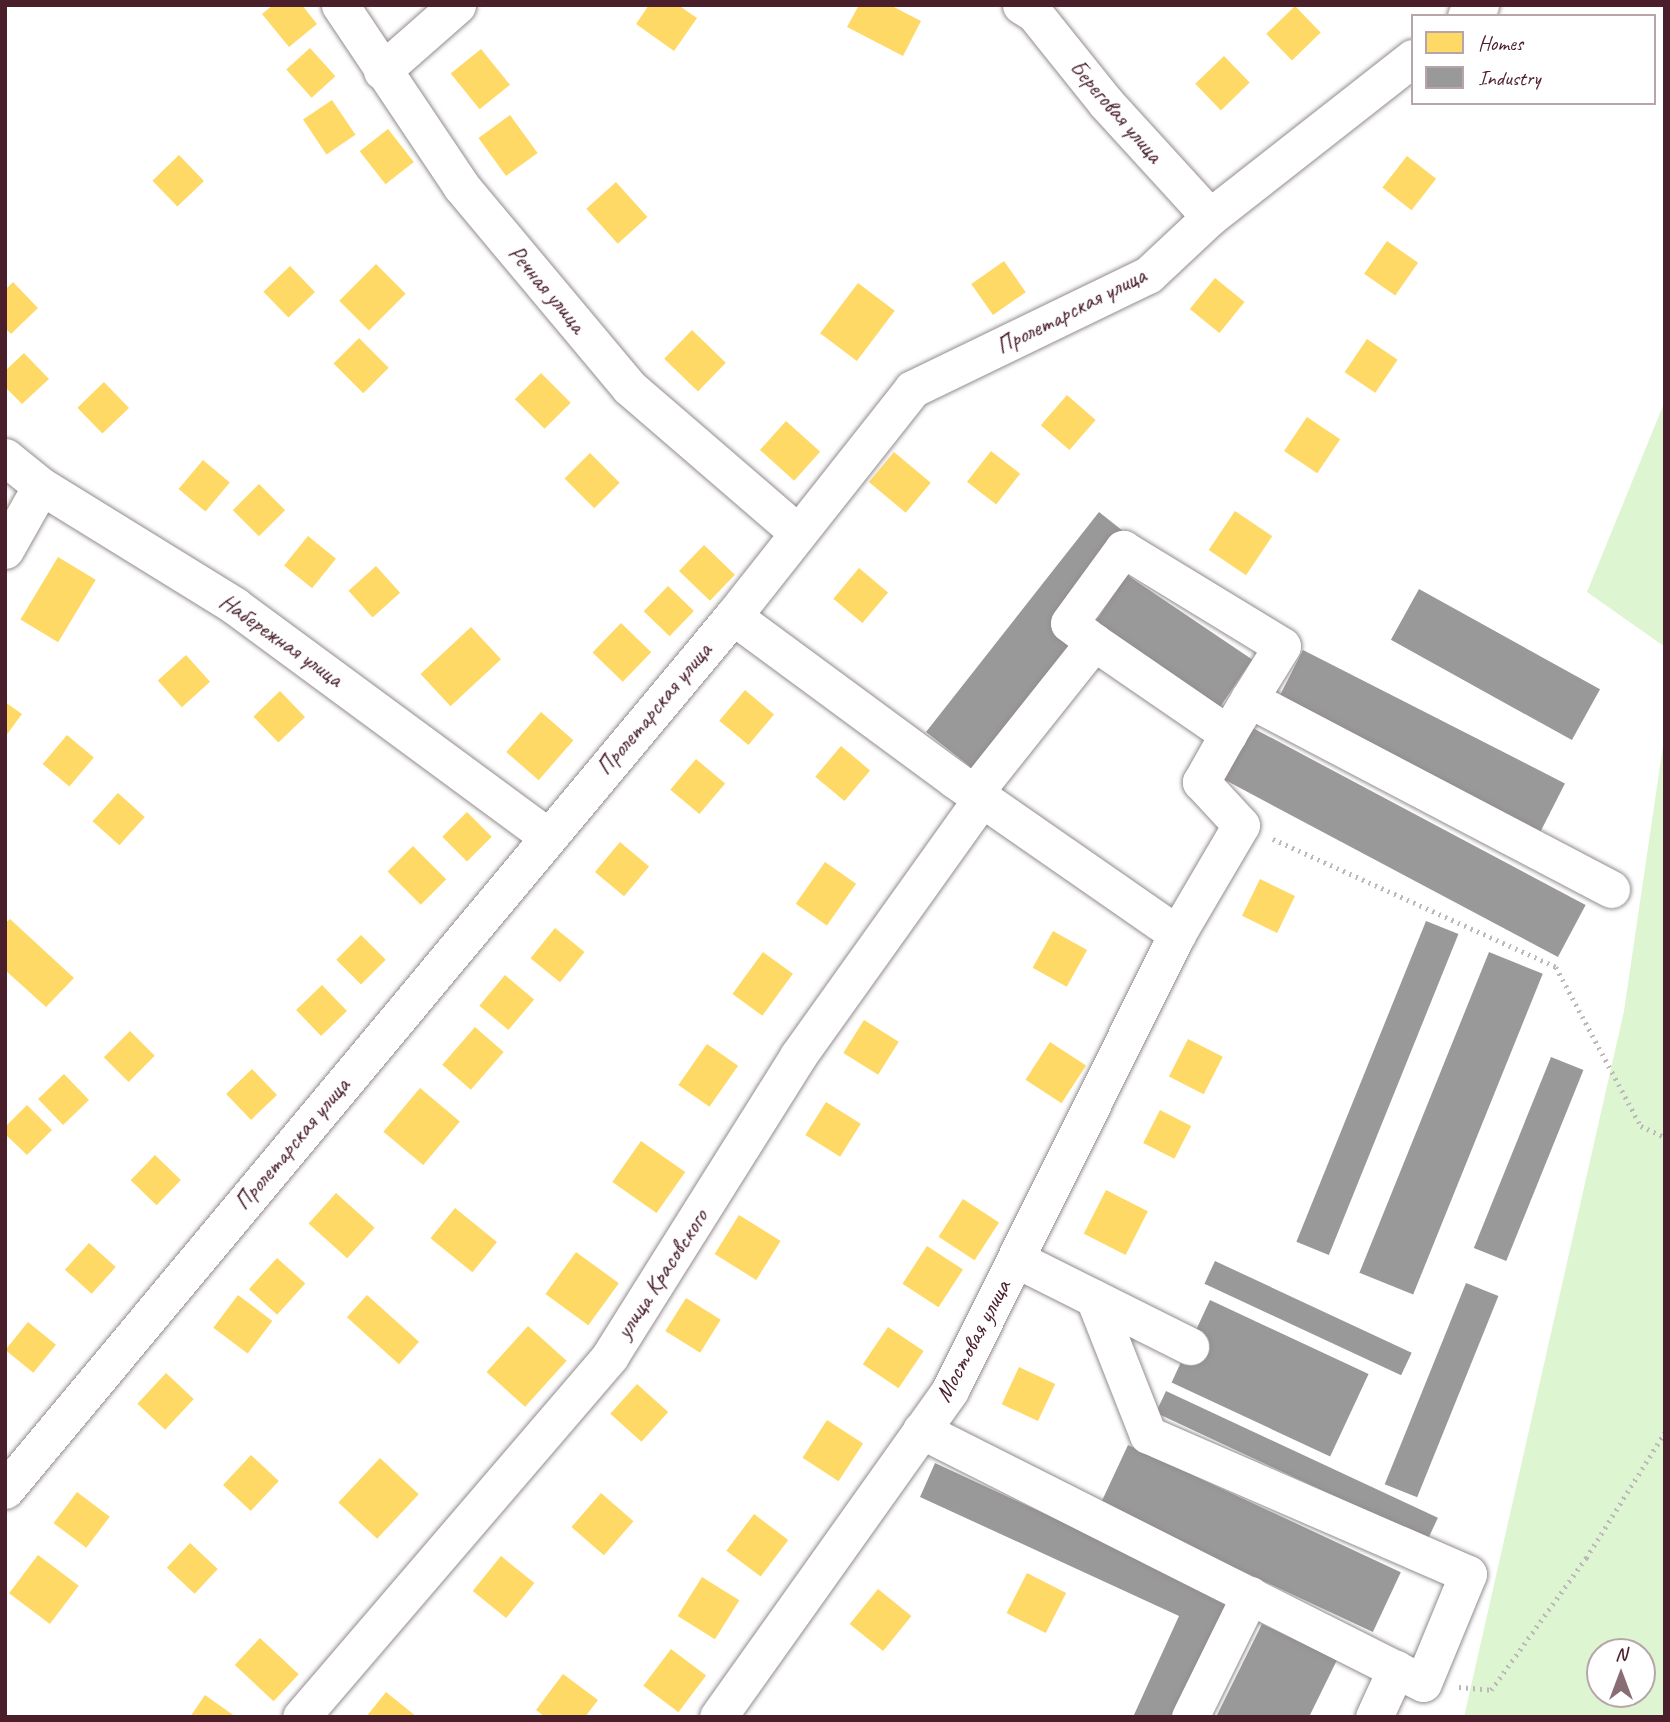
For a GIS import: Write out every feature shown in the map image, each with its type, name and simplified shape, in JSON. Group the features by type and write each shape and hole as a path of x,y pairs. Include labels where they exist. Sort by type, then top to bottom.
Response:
{"street":[{"name":"Речная улица","path":"340,5 461,186 629,387 798,533"},
{"path":"382,71 457,5"},
{"name":"Береговая улица","path":"1021,5 1034,13 1106,103 1210,217"},
{"name":"Пролетарская улица","path":"5,1490 547,836 733,616 912,388 1148,275 1210,217 1411,60"},
{"name":"Набережная улица","path":"5,457 41,486 235,606 547,836"},
{"path":"5,550 41,486"},
{"path":"1228,734 1069,623 1122,549 1282,646 1201,782 1241,825"},
{"path":"733,616 978,796 1177,934"},
{"name":"улица Красовского","path":"301,1717 610,1356 798,1056 978,796 1094,642"},
{"path":"1249,699 1611,889"},
{"name":"Мостовая улица","path":"718,1717 950,1390 1177,934 1241,825"},
{"path":"1016,1259 1190,1346"},
{"path":"1094,1298 1148,1435 1468,1574 1410,1676 1374,1717"},
{"path":"921,1430 1410,1676"},
{"path":"1189,1717 1250,1595"}],"path":[{"path":"1241,825 1556,967 1641,1126 1665,1137"},
{"path":"1410,1676 1491,1690 1587,1558 1665,1432"}],"green space":[{"path":"1665,401 1665,647 1587,592"},
{"path":"1665,732 1665,1717 1464,1717 1624,1011"}],"building: Homes":[{"path":"273,5 302,5 317,24 289,47 262,14"},
{"path":"649,5 678,5 697,18 674,51 636,24"},
{"path":"859,5 890,5 921,21 903,56 847,27"},
{"path":"1295,6 1321,33 1292,60 1266,34"},
{"path":"310,48 335,76 312,98 286,69"},
{"path":"481,49 510,85 480,109 451,74"},
{"path":"1224,56 1250,83 1221,110 1195,84"},
{"path":"332,100 355,135 326,154 303,120"},
{"path":"510,115 538,153 506,176 478,138"},
{"path":"388,129 414,162 385,184 360,151"},
{"path":"179,155 204,181 177,207 152,181"},
{"path":"1407,156 1436,179 1412,210 1382,188"},
{"path":"616,182 647,217 618,244 586,209"},
{"path":"1387,241 1418,263 1395,296 1364,274"},
{"path":"1004,261 1026,292 993,315 971,284"},
{"path":"376,264 406,294 369,330 339,301"},
{"path":"290,266 315,292 288,318 263,292"},
{"path":"1215,278 1245,302 1219,333 1190,309"},
{"path":"13,282 38,308 11,334 5,328 5,290"},
{"path":"858,283 895,311 857,361 820,333"},
{"path":"692,330 726,363 698,391 664,359"},
{"path":"359,338 389,368 363,393 334,363"},
{"path":"1367,339 1398,360 1375,393 1345,372"},
{"path":"24,353 49,379 22,404 5,387 5,371"},
{"path":"541,373 571,403 545,429 515,399"},
{"path":"104,382 129,408 102,434 77,408"},
{"path":"1067,395 1096,420 1069,450 1041,425"},
{"path":"1307,417 1340,439 1317,473 1284,451"},
{"path":"786,421 820,452 794,481 760,450"},
{"path":"991,451 1020,474 996,505 967,482"},
{"path":"894,452 931,483 906,513 869,482"},
{"path":"590,453 620,483 594,508 565,478"},
{"path":"203,460 230,482 205,512 179,489"},
{"path":"259,484 285,510 259,536 233,510"},
{"path":"1235,511 1272,536 1246,575 1209,550"},
{"path":"308,536 336,559 312,588 284,566"},
{"path":"704,545 735,575 710,601 679,571"},
{"path":"58,557 96,580 58,642 20,620"},
{"path":"376,566 400,593 373,618 349,591"},
{"path":"859,568 888,592 862,623 833,599"},
{"path":"668,586 694,611 670,636 644,611"},
{"path":"621,623 651,652 623,682 593,652"},
{"path":"471,627 501,659 451,706 421,674"},
{"path":"186,655 210,682 182,707 158,680"},
{"path":"745,690 774,714 748,745 719,721"},
{"path":"280,691 305,717 278,743 253,717"},
{"path":"5,702 22,714 5,737"},
{"path":"541,712 573,740 539,780 506,752"},
{"path":"67,735 94,757 69,787 43,764"},
{"path":"841,746 870,770 844,801 815,777"},
{"path":"696,759 725,783 699,814 670,790"},
{"path":"118,793 145,817 119,845 93,821"},
{"path":"467,812 492,837 467,861 442,837"},
{"path":"620,842 649,866 624,896 595,872"},
{"path":"413,846 446,879 421,905 388,871"},
{"path":"825,862 856,884 827,926 796,904"},
{"path":"1260,879 1295,896 1277,933 1242,916"},
{"path":"10,919 74,978 46,1007 5,970 5,923"},
{"path":"555,928 585,952 560,982 530,958"},
{"path":"1053,931 1087,950 1067,987 1033,968"},
{"path":"361,935 386,960 361,984 336,960"},
{"path":"763,952 793,974 762,1016 732,994"},
{"path":"505,975 534,999 508,1030 479,1006"},
{"path":"322,985 347,1011 321,1036 296,1010"},
{"path":"864,1020 899,1042 878,1075 843,1053"},
{"path":"475,1027 504,1052 471,1090 442,1065"},
{"path":"130,1031 155,1056 129,1082 104,1057"},
{"path":"1188,1039 1223,1057 1204,1094 1169,1076"},
{"path":"1050,1042 1086,1065 1062,1103 1025,1080"},
{"path":"707,1044 738,1066 709,1107 678,1085"},
{"path":"252,1069 277,1095 251,1120 226,1094"},
{"path":"64,1074 89,1100 63,1125 38,1099"},
{"path":"420,1088 460,1121 423,1165 383,1132"},
{"path":"826,1102 861,1124 840,1157 805,1135"},
{"path":"27,1105 52,1130 27,1155 5,1134 5,1127"},
{"path":"1160,1110 1191,1126 1174,1159 1143,1143"},
{"path":"641,1141 685,1172 657,1213 612,1182"},
{"path":"155,1155 181,1180 157,1205 131,1180"},
{"path":"1106,1190 1148,1211 1126,1255 1084,1234"},
{"path":"336,1193 375,1228 347,1258 309,1223"},
{"path":"963,1199 999,1222 975,1260 938,1237"},
{"path":"455,1208 497,1242 472,1272 430,1238"},
{"path":"739,1215 781,1241 756,1280 715,1254"},
{"path":"89,1243 116,1267 92,1294 65,1270"},
{"path":"927,1246 963,1269 939,1307 902,1284"},
{"path":"576,1252 619,1283 588,1325 545,1294"},
{"path":"277,1258 305,1283 277,1315 249,1289"},
{"path":"238,1295 272,1321 248,1354 213,1328"},
{"path":"367,1295 419,1342 399,1364 347,1317"},
{"path":"686,1298 721,1320 700,1353 665,1331"},
{"path":"28,1322 56,1345 33,1373 5,1350"},
{"path":"528,1326 567,1361 525,1407 487,1372"},
{"path":"888,1327 924,1351 898,1388 863,1364"},
{"path":"1019,1367 1055,1384 1038,1421 1002,1404"},
{"path":"166,1373 194,1399 165,1430 137,1404"},
{"path":"637,1384 668,1412 641,1442 610,1414"},
{"path":"827,1420 863,1443 839,1481 802,1458"},
{"path":"251,1455 279,1481 251,1511 223,1485"},
{"path":"380,1458 419,1494 377,1539 338,1503"},
{"path":"77,1492 110,1517 86,1548 54,1523"},
{"path":"601,1493 633,1521 604,1555 571,1527"},
{"path":"754,1514 788,1540 761,1577 726,1551"},
{"path":"190,1543 218,1569 195,1594 167,1568"},
{"path":"38,1555 79,1586 50,1624 9,1593"},
{"path":"501,1556 534,1583 506,1618 473,1591"},
{"path":"1027,1573 1066,1593 1046,1633 1007,1613"},
{"path":"702,1577 739,1600 715,1639 678,1616"},
{"path":"878,1589 911,1616 883,1651 850,1624"},
{"path":"260,1638 299,1674 274,1701 235,1665"},
{"path":"671,1649 706,1675 678,1712 643,1686"},
{"path":"563,1674 598,1700 585,1717 545,1717 536,1710"},
{"path":"386,1692 417,1717 366,1717"},
{"path":"205,1695 236,1717 190,1717"}],"building: Industry":[{"path":"1099,512 1123,531 1051,623 1073,640 972,768 926,732"},
{"path":"1127,575 1252,659 1220,708 1095,623"},
{"path":"1419,589 1600,689 1572,740 1391,640"},
{"path":"1303,650 1565,783 1539,835 1277,702"},
{"path":"1251,727 1586,905 1558,957 1223,779"},
{"path":"1426,921 1458,934 1329,1255 1296,1242"},
{"path":"1489,952 1543,974 1413,1295 1359,1273"},
{"path":"1551,1057 1583,1070 1506,1261 1474,1248"},
{"path":"1215,1261 1412,1353 1401,1375 1204,1284"},
{"path":"1466,1283 1498,1296 1417,1497 1385,1484"},
{"path":"1210,1300 1369,1374 1330,1456 1172,1382"},
{"path":"1166,1391 1438,1518 1428,1540 1156,1413"},
{"path":"1128,1445 1401,1572 1373,1632 1100,1505"},
{"path":"935,1463 1231,1600 1177,1717 1133,1717 1179,1616 920,1497"},
{"path":"1262,1624 1337,1660 1309,1717 1216,1717"}]}
